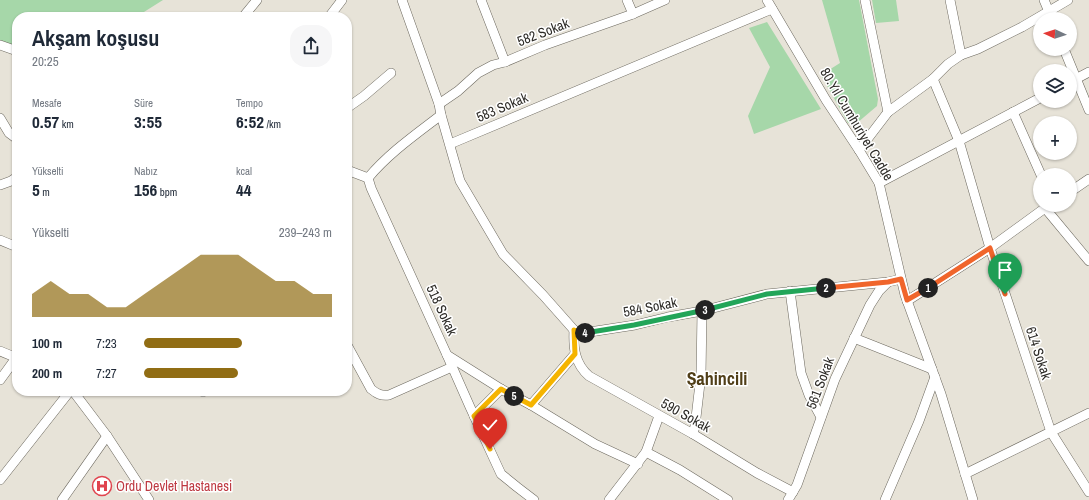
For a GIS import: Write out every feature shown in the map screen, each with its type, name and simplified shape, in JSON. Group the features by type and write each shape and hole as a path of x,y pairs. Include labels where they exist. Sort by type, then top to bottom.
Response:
{"street":[{"path":"247,12 257,0"},
{"path":"333,12 342,0"},
{"path":"402,0 439,104 460,180 503,254 573,329 575,354 531,405"},
{"path":"481,0 505,62"},
{"path":"627,0 633,14"},
{"name":"582 Sokak","path":"439,104 458,91 478,73 493,64 505,62 545,45 633,14 666,0"},
{"name":"80.Yıl Cumhuriyet Cadde","path":"767,0 826,100 879,182 907,300 933,373 973,500"},
{"path":"865,0 888,112"},
{"path":"950,0 961,55"},
{"path":"1044,0 1049,12"},
{"path":"1054,12 1068,0"},
{"name":"583 Sokak","path":"450,144 772,9"},
{"path":"859,150 888,112 933,79 948,64 961,55 978,49 1033,22"},
{"path":"0,45 12,49"},
{"path":"1077,78 1089,72"},
{"path":"352,104 391,73"},
{"name":"614 Sokak","path":"933,79 959,141 990,248 1051,432 1089,492"},
{"path":"1077,88 1089,110"},
{"path":"879,182 1033,102"},
{"path":"1013,112 1038,168"},
{"path":"352,172 368,178 400,146 441,115"},
{"path":"0,118 12,135"},
{"name":"518 Sokak","path":"368,178 374,196 501,474 534,500"},
{"path":"1077,187 1089,179"},
{"path":"0,185 12,180"},
{"path":"907,300 990,248 1040,212"},
{"path":"1052,212 1089,261"},
{"path":"1,242 12,245"},
{"name":"584 Sokak","path":"573,329 583,333 634,325 702,311 767,294 888,282 901,279"},
{"name":"561 Sokak","path":"791,496 797,485 835,378 870,305 888,282"},
{"path":"790,291 801,373 809,396 821,417"},
{"path":"692,434 695,426 701,375 702,311"},
{"path":"854,338 933,373 919,421 885,500"},
{"path":"0,352 12,356"},
{"path":"352,354 371,389 376,394 382,396 389,395 452,367"},
{"name":"590 Sokak","path":"575,354 578,365 589,376 692,434 757,473 791,496"},
{"path":"447,355 501,389 531,405 595,444 638,464"},
{"path":"0,380 12,364"},
{"path":"474,416 501,389"},
{"path":"0,480 68,396"},
{"path":"76,396 107,436 149,500"},
{"path":"965,474 1089,413"},
{"path":"609,500 646,452 659,416"},
{"path":"62,500 107,436"},
{"path":"646,452 680,470 728,500"}],"green space":[{"path":"0,0 163,0 144,12 12,12 12,45 0,41"},
{"path":"822,0 859,0 878,99 877,106 857,123 848,123 821,75 840,63"},
{"path":"872,0 896,0 899,21 876,23"},
{"path":"767,22 821,109 754,134 748,116 770,67 749,28"}],"place":[{"name":"Ordu Devlet Hastanesi","path":"102,486"}],"district":[{"name":"Şahincili","path":"717,378"}],"route":[{"path":"490,449 474,416 501,389 531,405 575,354 574,330 583,333 634,325 702,311 767,294 888,282 901,279 907,300 990,248 1005,294"}]}
